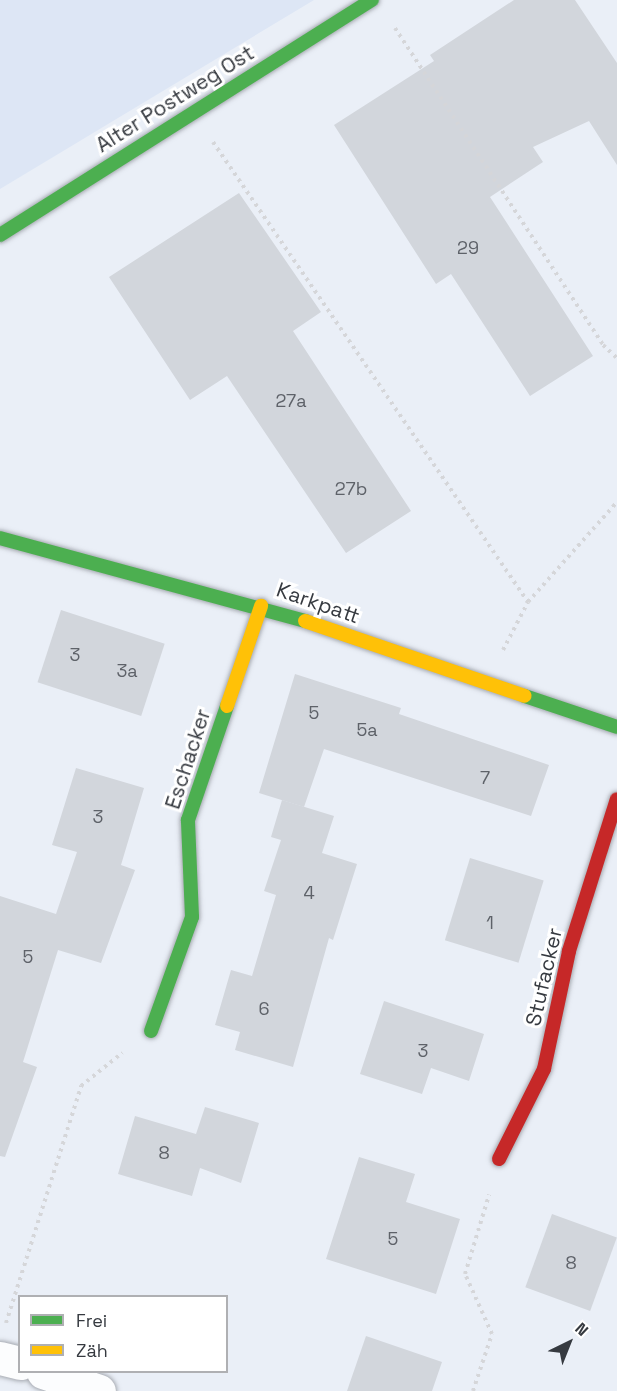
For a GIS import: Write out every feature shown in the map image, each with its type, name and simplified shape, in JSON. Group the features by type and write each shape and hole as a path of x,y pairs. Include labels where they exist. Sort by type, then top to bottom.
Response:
{"street":[{"name":"Alter Postweg Ost","path":"0,235 372,0"},
{"name":"Karkpatt","path":"0,538 261,606 617,727"},
{"name":"Eschacker","path":"151,1030 192,917 188,820 261,606"},
{"name":"Stufacker","path":"499,1159 544,1070 569,951 617,799"},
{"path":"2,1346 18,1361"},
{"path":"49,1373 99,1391"}],"path":[{"path":"389,20 603,345 617,358"},
{"path":"193,113 528,602"},
{"path":"485,682 528,602 617,502"},
{"path":"2,1346 81,1086 151,1030"},
{"path":"473,1391 492,1334 465,1274 499,1159"}],"shaded area":[{"path":"0,0 314,0 0,189"}],"building":[{"path":"514,0 575,0 617,63 617,165 589,121 533,147 543,162 490,197 593,356 530,396 451,274 436,284 334,125 434,61 430,55"},
{"path":"239,193 321,312 293,331 411,511 346,553 227,376 190,400 109,277"},
{"path":"61,610 165,644 141,716 38,682"},
{"path":"295,674 401,708 399,714 549,765 531,816 324,749 304,807 259,793"},
{"path":"76,768 144,788 121,865 135,870 101,963 58,950 23,1062 37,1067 5,1157 0,1156 0,896 56,914 77,852 52,845"},
{"path":"282,800 334,816 322,853 357,864 333,940 329,938 293,1067 235,1050 240,1032 215,1025 231,970 252,976 276,895 264,891 281,840 271,837"},
{"path":"470,858 544,881 518,963 445,940"},
{"path":"384,1001 484,1034 469,1081 431,1068 422,1094 360,1074"},
{"path":"205,1107 259,1123 241,1183 200,1168 192,1196 118,1174 135,1116 196,1134"},
{"path":"359,1157 415,1174 406,1202 460,1219 436,1294 326,1259"},
{"path":"552,1214 617,1238 590,1311 525,1287"},
{"path":"366,1336 442,1362 432,1391 347,1391"}],"traffic: fast":[{"path":"0,235 372,0"},
{"path":"0,538 305,621"},
{"path":"525,696 617,727"},
{"path":"151,1031 192,917 188,820 227,706"}],"traffic: slow":[{"path":"227,706 261,606"},
{"path":"305,621 525,696"}],"traffic: jam":[{"path":"499,1159 544,1069 569,951 617,799"}]}
